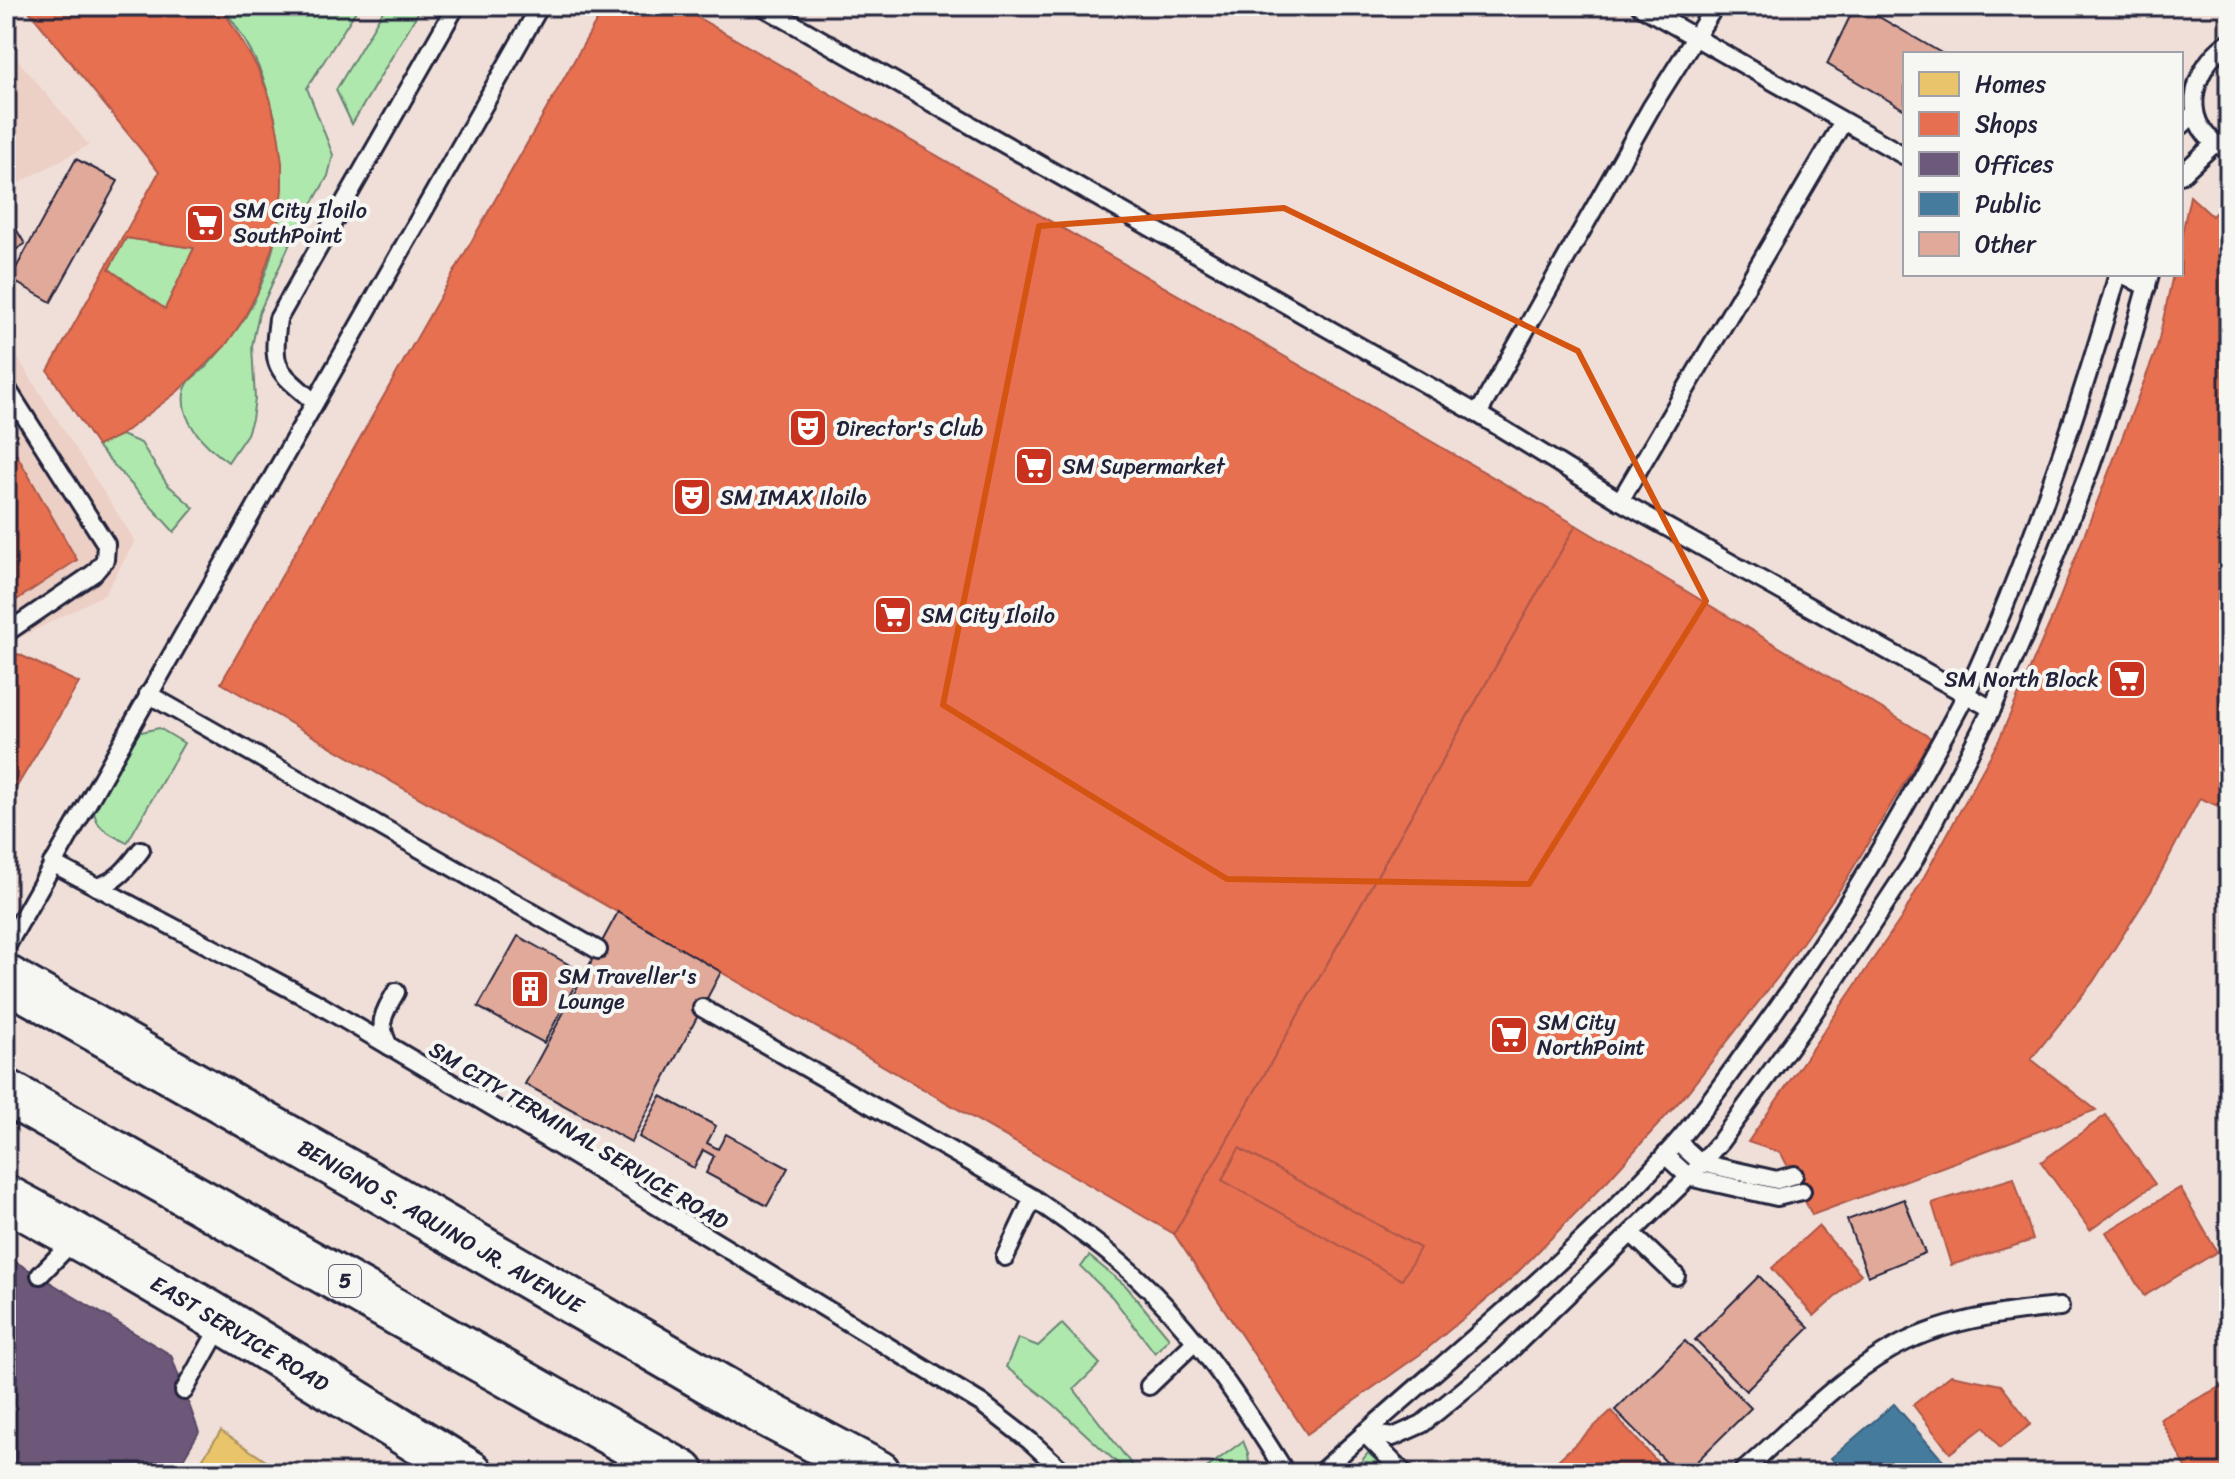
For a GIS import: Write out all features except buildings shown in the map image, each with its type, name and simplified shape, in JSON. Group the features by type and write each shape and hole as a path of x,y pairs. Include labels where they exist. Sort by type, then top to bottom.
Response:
{"main road":[{"name":"BENIGNO S. AQUINO JR. AVENUE","path":"6,978 761,1411 878,1473"},
{"name":"5","path":"6,1092 682,1473"},
{"name":"EAST SERVICE ROAD","path":"6,1198 78,1236 470,1473"}],"lane":[{"path":"314,402 279,371 274,349 278,319 456,6"},
{"path":"6,947 540,6"},
{"path":"762,6 1478,414 1620,501 1992,709"},
{"path":"1640,6 1903,155"},
{"path":"1478,414 1652,106 1715,6"},
{"path":"2183,174 2222,147 2203,135 2194,114 2199,82 2209,61 2229,42"},
{"path":"2183,124 2194,114"},
{"path":"1620,501 1843,122"},
{"path":"1320,1473 1485,1331 1589,1233 1678,1142 1795,985 1885,846 1966,694 2001,614 2058,463 2119,276"},
{"path":"1364,1433 1393,1437 1422,1424 1500,1360 1689,1177 1720,1142 1810,1018 1914,860 1992,709 2033,616 2091,466 2149,281 2128,276"},
{"path":"6,387 106,544 105,560 94,573 6,633"},
{"path":"148,694 598,950"},
{"path":"97,887 120,876 141,850"},
{"name":"SM CITY TERMINAL SERVICE ROAD","path":"52,863 313,1001 545,1138 981,1403 1065,1473"},
{"path":"389,1046 381,1030 384,1012 396,992"},
{"path":"702,1008 1033,1198 1068,1222 1147,1286 1196,1341 1286,1473"},
{"path":"1665,1155 1689,1177 1777,1197 1798,1183 1701,1163 1678,1142"},
{"path":"1005,1257 1033,1198"},
{"path":"1632,1234 1676,1276"},
{"path":"40,1275 78,1236"},
{"path":"1741,1473 1857,1371 1890,1349 1934,1330 1981,1317 2060,1307"},
{"path":"184,1391 223,1322"},
{"path":"1149,1386 1196,1341"},
{"path":"1335,1473 1364,1433"},
{"path":"1364,1433 1404,1473"}],"highlighted area":[{"path":"1284,208 1578,351 1706,601 1529,884 1227,879 943,705 1039,226"}],"shaded area":[{"path":"6,46 89,145 6,190"},
{"path":"6,340 135,541 105,594 6,645"}],"green space":[{"path":"221,6 359,6 307,88 333,155 328,176 291,241 259,313 252,346 255,399 252,419 247,434 228,462 204,442 191,424 186,415 184,393 190,381 206,367 240,325 262,282 275,242 281,201 281,159 275,118 263,78 245,40"},
{"path":"386,6 422,6 352,124 336,90"},
{"path":"126,238 194,248 165,309 109,269"},
{"path":"121,435 141,443 167,484 194,508 174,532 97,446"},
{"path":"159,728 184,743 127,843 97,822 94,810 137,733"},
{"path":"1089,1256 1126,1286 1169,1338 1155,1353 1112,1297 1081,1267"},
{"path":"1062,1324 1100,1364 1074,1389 1138,1473 1128,1473 1052,1403 1006,1367 1018,1338 1038,1346"},
{"path":"1243,1441 1250,1473 1200,1473"},
{"path":"1368,1453 1390,1473 1352,1473"}],"place":[{"name":"SM City Iloilo SouthPoint","path":"205,223"},
{"name":"Director's Club","path":"808,428"},
{"name":"SM Supermarket","path":"1034,466"},
{"name":"SM IMAX Iloilo","path":"692,497"},
{"name":"SM City Iloilo","path":"893,615"},
{"name":"SM North Block","path":"2127,679"},
{"name":"SM Traveller's Lounge","path":"530,989"},
{"name":"SM City NorthPoint","path":"1509,1035"}]}
